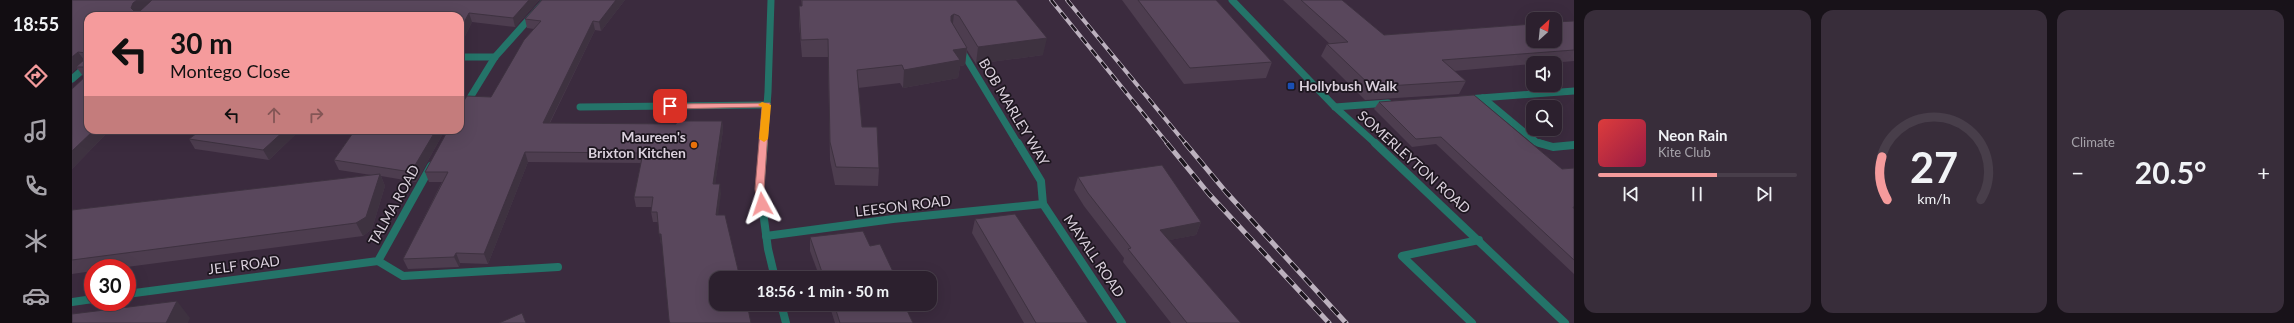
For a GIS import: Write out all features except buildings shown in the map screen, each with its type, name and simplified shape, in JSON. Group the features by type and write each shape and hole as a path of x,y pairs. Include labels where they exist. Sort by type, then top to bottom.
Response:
{"street":[{"path":"464,107 494,57 546,0"},
{"path":"771,0 767,105 760,189 766,236 774,271"},
{"name":"SOMERLEYTON ROAD","path":"1232,0 1335,107 1479,240 1565,323"},
{"name":"BOB MARLEY WAY","path":"957,43 1041,181 1043,204"},
{"path":"464,57 494,57"},
{"path":"72,81 84,69"},
{"path":"72,81 84,81"},
{"path":"1460,99 1574,91"},
{"path":"1483,98 1536,142 1544,146 1574,145"},
{"path":"1335,107 1397,103"},
{"path":"580,107 767,105"},
{"name":"TALMA ROAD","path":"366,264 378,261 436,157"},
{"name":"LEESON ROAD","path":"766,236 893,219 1043,204"},
{"name":"MAYALL ROAD","path":"1043,204 1122,323"},
{"path":"1472,323 1402,256 1479,240"},
{"path":"378,261 403,276 558,267"},
{"name":"JELF ROAD","path":"136,293 366,264"},
{"path":"72,302 84,300"},
{"path":"783,311 786,323"}],"railway":[{"path":"1051,0 1168,144"},
{"path":"1067,0 1186,144"},
{"path":"1167,143 1209,194 1329,323"},
{"path":"1185,143 1226,192 1346,323"}],"slow traffic":[{"path":"762,105 767,105 764,139"}],"place":[{"name":"Hollybush Walk","path":"1291,86"},
{"name":"Maureen's Brixton Kitchen","path":"694,145"}],"route":[{"path":"670,106 767,105 760,189 762,204"}]}
